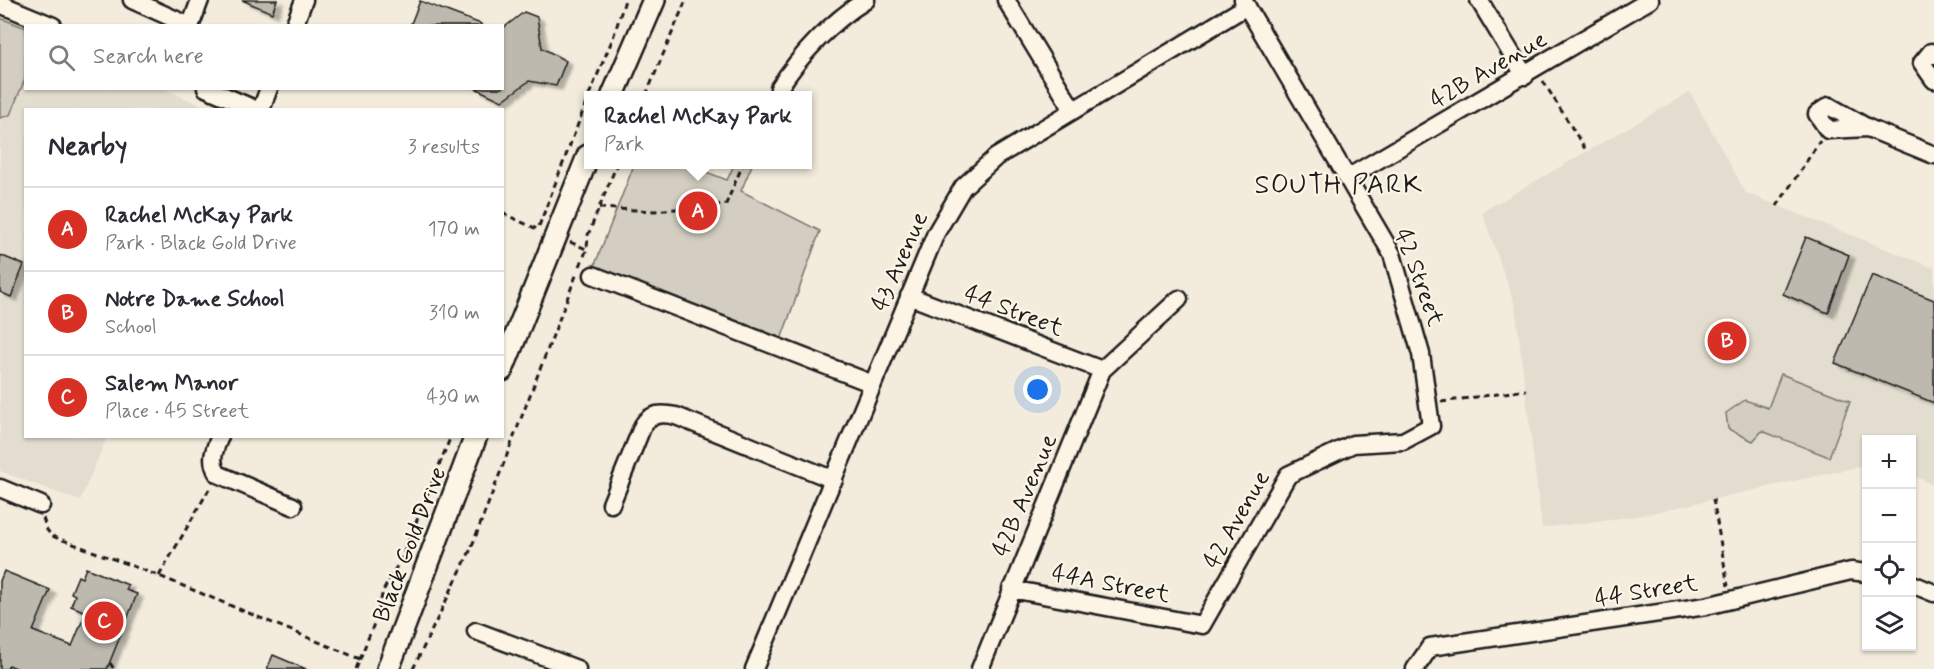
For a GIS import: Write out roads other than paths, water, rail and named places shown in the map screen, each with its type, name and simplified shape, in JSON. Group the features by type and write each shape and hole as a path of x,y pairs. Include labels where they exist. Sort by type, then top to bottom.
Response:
{"main road":[{"path":"615,91 654,0"},
{"path":"504,365 584,166"},
{"name":"Black Gold Drive","path":"388,669 475,438"}],"street":[{"path":"132,0 188,24"},
{"path":"190,24 200,0"},
{"path":"295,24 304,0"},
{"path":"779,88 796,64 834,25 866,0"},
{"path":"1006,0 1073,110"},
{"path":"1479,0 1530,73"},
{"name":"42B Avenue","path":"1349,177 1530,73 1650,0"},
{"name":"43 Avenue","path":"754,669 936,232 963,187 1004,152 1245,3"},
{"name":"42 Street","path":"1245,3 1349,177 1392,254 1421,354 1431,426"},
{"path":"0,4 48,24"},
{"path":"1934,55 1931,52 1922,63 1934,80"},
{"path":"211,90 254,108"},
{"path":"260,108 268,90"},
{"path":"1868,128 1828,129 1817,114 1829,106 1868,128 1934,155"},
{"path":"593,275 873,384"},
{"name":"44 Street","path":"909,296 1102,370"},
{"name":"42B Avenue","path":"980,669 1102,370 1179,299"},
{"path":"611,504 642,425 653,415 676,416 834,480"},
{"name":"42 Avenue","path":"1202,625 1288,475 1353,444 1403,441 1431,426"},
{"path":"219,438 213,454 216,472 293,506"},
{"path":"0,488 41,505"},
{"name":"44 Street","path":"1415,669 1430,647 1706,606 1851,571 1862,572"},
{"path":"1916,586 1934,593"},
{"name":"44A Street","path":"1011,589 1202,625"},
{"path":"477,631 577,669"}],"place":[{"name":"Rachel McKay Park","path":"698,211"},
{"name":"Notre Dame School","path":"1727,341"},
{"name":"Salem Manor","path":"104,621"}],"district":[{"name":"SOUTH PARK","path":"1339,184"}]}
